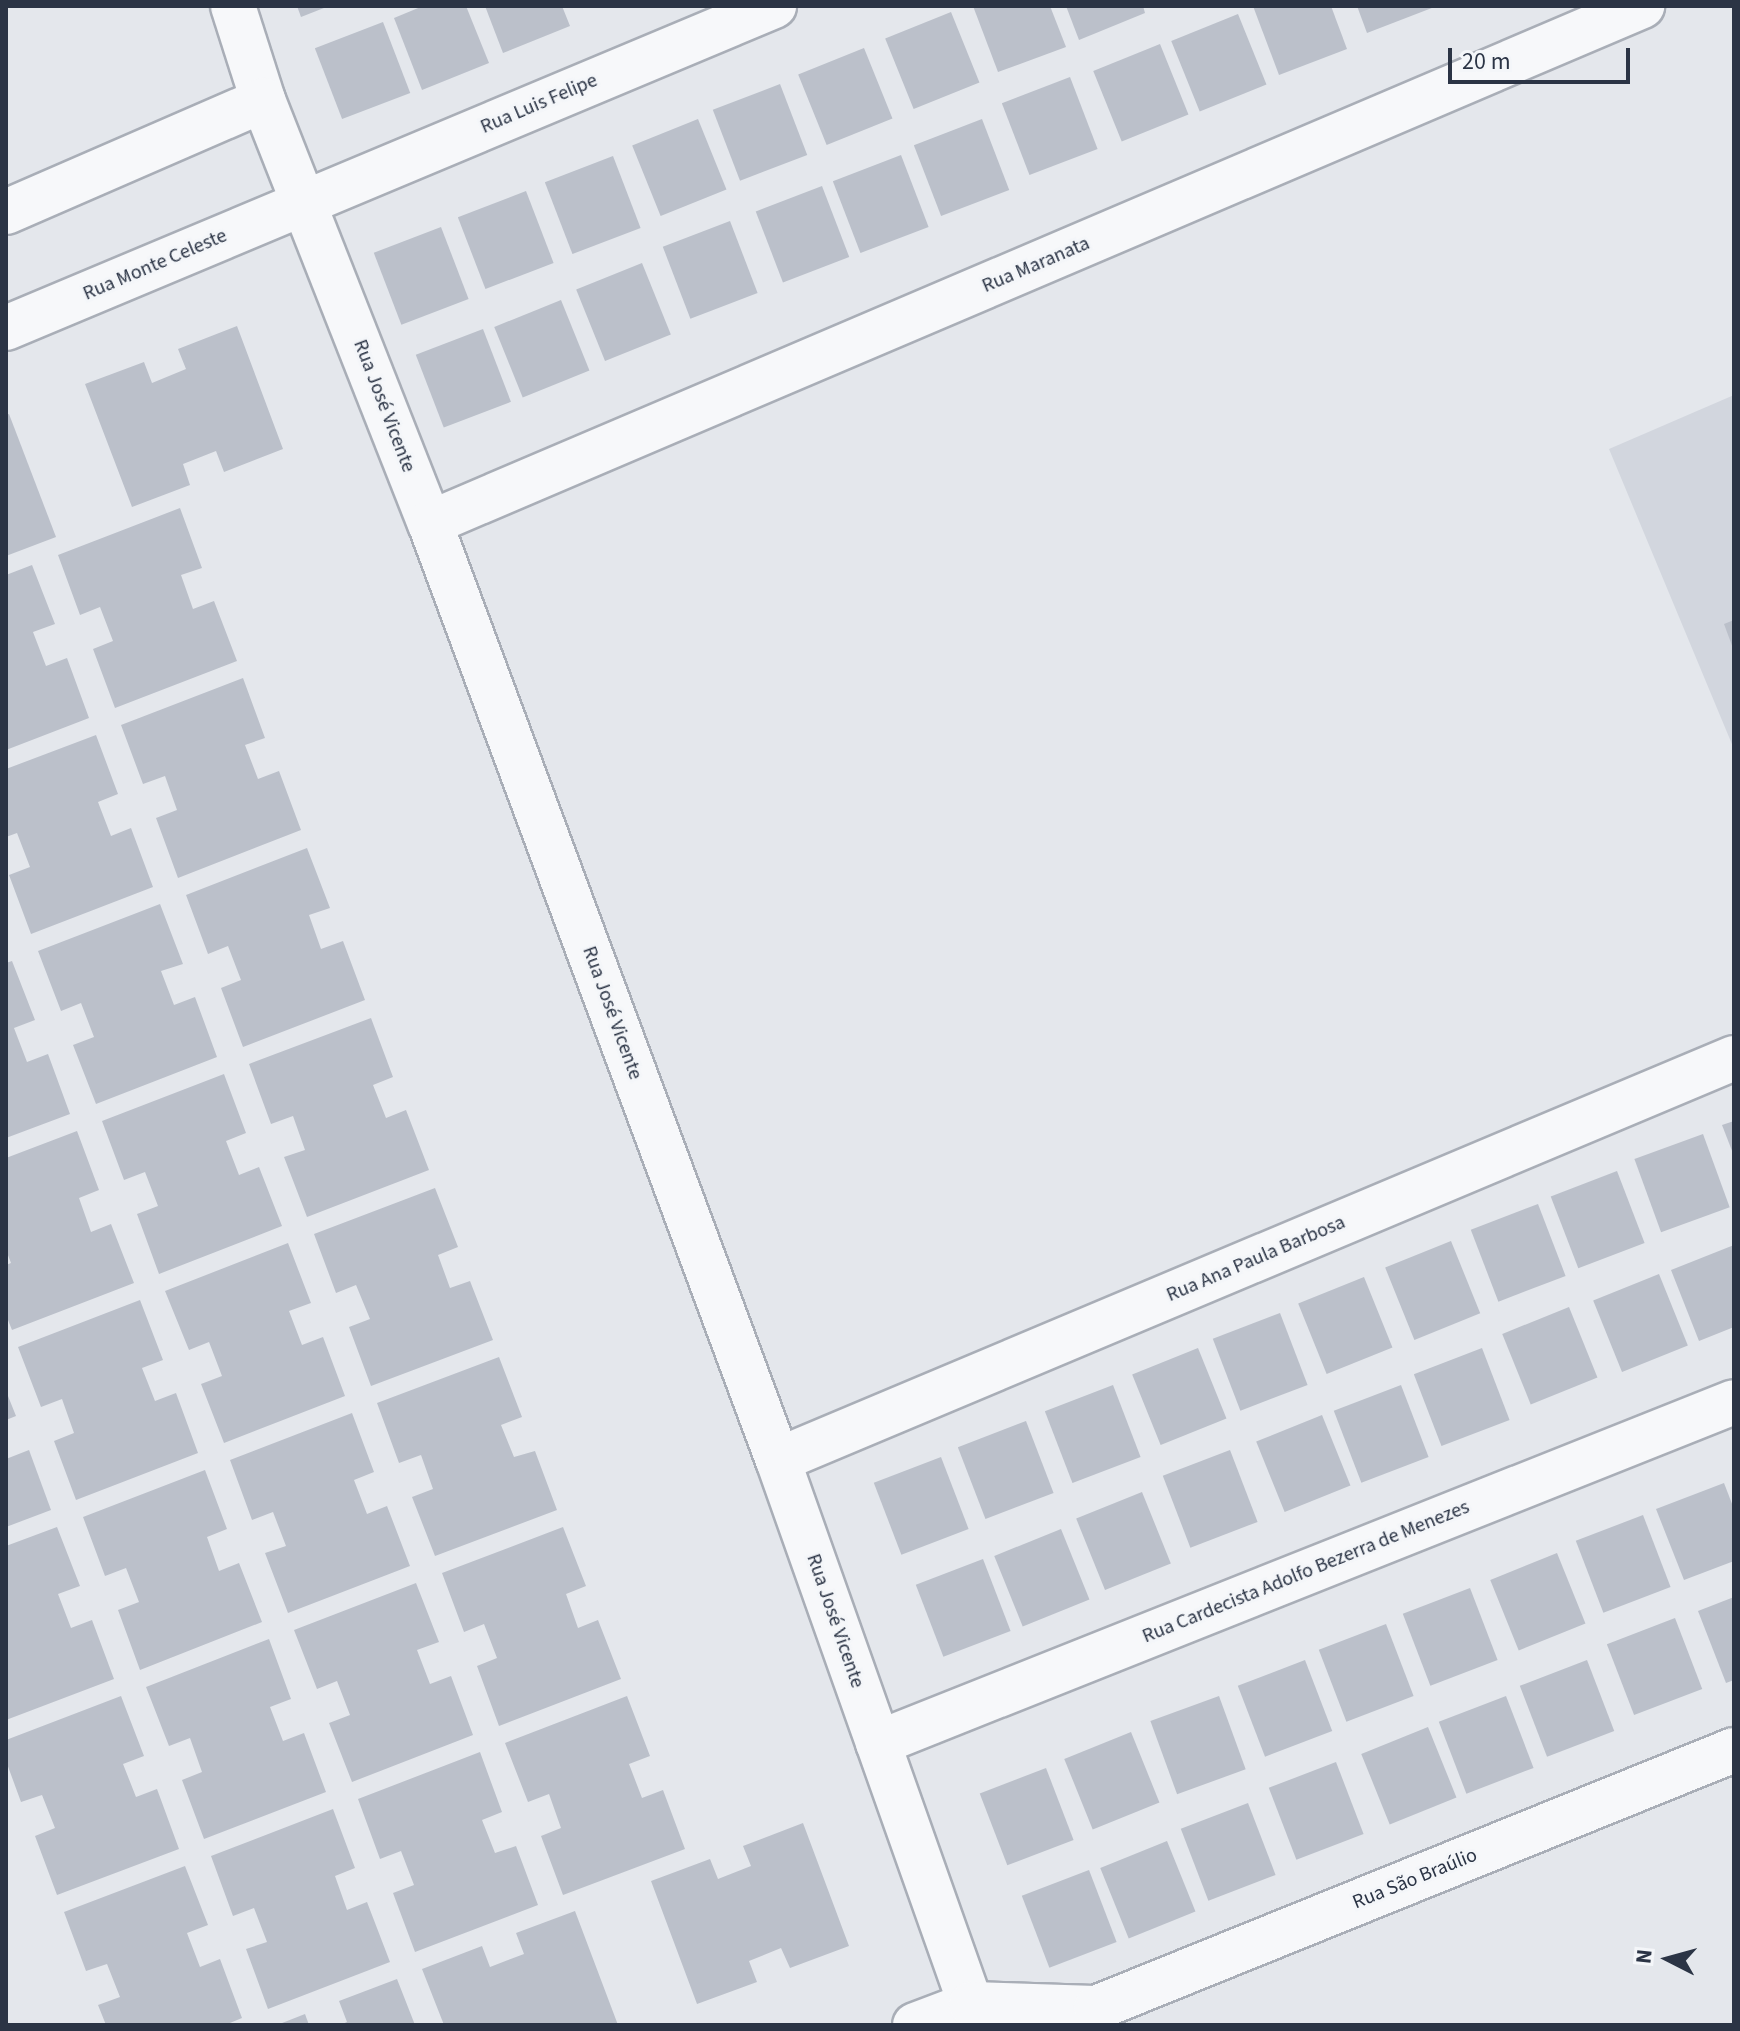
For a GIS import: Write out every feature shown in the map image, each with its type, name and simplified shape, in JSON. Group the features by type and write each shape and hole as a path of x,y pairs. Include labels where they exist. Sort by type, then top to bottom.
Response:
{"street":[{"name":"Rua José Vicente","path":"233,6 263,100 430,523 778,1460 974,2015"},
{"name":"Rua Luis Felipe","path":"304,202 774,6"},
{"name":"Rua Maranata","path":"430,523 1642,6"},
{"path":"6,212 263,100"},
{"name":"Rua Monte Celeste","path":"6,328 304,202"},
{"name":"Rua Ana Paula Barbosa","path":"778,1460 1734,1058"},
{"name":"Rua Cardecista Adolfo Bezerra de Menezes","path":"878,1743 1734,1402"},
{"name":"Rua São Braúlio","path":"915,2025 974,2015 1089,2017 1734,1750"}],"shaded area":[{"path":"1734,395 1734,749 1609,449"}],"building":[{"path":"297,6 329,6 301,17"},
{"path":"423,6 466,6 489,63 422,90 394,18"},
{"path":"485,6 562,6 570,26 503,53"},
{"path":"973,6 1050,6 1066,47 998,72"},
{"path":"1066,6 1143,6 1145,13 1079,40"},
{"path":"1253,6 1331,6 1347,49 1279,75"},
{"path":"1357,6 1437,6 1367,33"},
{"path":"951,12 979,82 914,109 885,39"},
{"path":"1238,14 1266,84 1200,111 1171,41"},
{"path":"383,22 410,93 342,119 315,48"},
{"path":"1160,44 1188,114 1122,141 1093,71"},
{"path":"864,48 892,118 827,145 798,75"},
{"path":"1070,77 1098,149 1029,175 1002,103"},
{"path":"780,84 807,155 740,181 713,110"},
{"path":"698,119 726,189 661,216 632,146"},
{"path":"982,119 1009,190 941,216 914,145"},
{"path":"901,155 929,227 860,253 833,181"},
{"path":"613,156 641,228 572,254 545,182"},
{"path":"822,186 849,257 783,282 756,211"},
{"path":"526,191 554,263 485,289 458,217"},
{"path":"730,221 758,293 690,319 663,247"},
{"path":"441,227 469,299 401,325 374,253"},
{"path":"642,263 671,334 605,361 576,290"},
{"path":"561,300 589,370 523,397 494,327"},
{"path":"237,326 283,449 224,472 216,451 183,464 190,485 132,507 85,384 144,362 152,383 186,369 178,349"},
{"path":"483,329 511,402 444,428 416,355"},
{"path":"9,414 56,537 6,556 6,415"},
{"path":"180,508 202,568 181,575 193,609 214,601 237,661 115,708 93,649 113,641 100,607 80,615 58,555"},
{"path":"32,565 55,624 33,632 46,666 67,658 89,718 6,750 6,575"},
{"path":"1734,620 1734,651 1724,624"},
{"path":"243,678 265,738 245,745 258,779 279,771 301,830 178,878 156,818 177,810 165,776 143,784 121,725"},
{"path":"96,735 118,794 98,802 111,836 131,828 153,887 31,934 9,875 30,867 17,833 6,837 6,769"},
{"path":"307,848 330,908 309,915 321,949 343,941 365,1000 243,1047 221,988 241,980 228,946 208,954 186,895"},
{"path":"160,904 183,964 161,971 174,1005 195,997 217,1057 96,1104 73,1045 94,1037 81,1003 61,1011 38,951"},
{"path":"12,961 35,1020 14,1028 27,1062 48,1054 70,1114 6,1138 6,963"},
{"path":"371,1018 393,1077 373,1085 386,1118 406,1110 429,1170 307,1217 284,1157 305,1150 293,1116 271,1124 249,1064"},
{"path":"224,1074 246,1133 226,1141 239,1175 259,1167 282,1226 159,1274 137,1214 158,1206 145,1172 124,1180 102,1121"},
{"path":"1734,1121 1734,1156 1722,1125"},
{"path":"77,1131 99,1190 79,1198 91,1232 111,1224 134,1283 12,1330 6,1315 6,1265 11,1263 6,1250 6,1158"},
{"path":"1703,1134 1730,1207 1661,1232 1634,1159"},
{"path":"1617,1171 1645,1243 1578,1268 1551,1196"},
{"path":"435,1188 458,1247 438,1255 450,1288 470,1281 493,1340 371,1386 349,1327 370,1319 356,1285 336,1293 314,1234"},
{"path":"1538,1204 1566,1276 1498,1302 1471,1230"},
{"path":"1451,1241 1480,1313 1414,1340 1385,1268"},
{"path":"288,1243 311,1303 289,1311 302,1345 323,1337 345,1396 224,1443 201,1384 222,1376 209,1342 189,1350 165,1291"},
{"path":"1734,1245 1734,1327 1699,1341 1671,1270"},
{"path":"1659,1274 1688,1345 1622,1372 1593,1301"},
{"path":"1364,1277 1392,1347 1327,1374 1298,1304"},
{"path":"140,1300 163,1360 142,1368 155,1401 176,1393 198,1453 76,1500 54,1441 74,1433 62,1399 41,1407 18,1347"},
{"path":"1569,1307 1597,1377 1531,1404 1502,1334"},
{"path":"1280,1313 1308,1385 1240,1411 1213,1339"},
{"path":"1198,1348 1226,1418 1161,1445 1132,1375"},
{"path":"1482,1348 1510,1420 1441,1446 1414,1374"},
{"path":"499,1357 522,1417 501,1425 514,1457 535,1451 557,1510 435,1556 412,1497 433,1489 421,1455 399,1463 377,1403"},
{"path":"1113,1385 1141,1457 1072,1483 1045,1411"},
{"path":"1401,1385 1429,1457 1361,1483 1334,1411"},
{"path":"6,1391 16,1416 6,1420"},
{"path":"352,1413 374,1472 354,1480 367,1514 387,1506 410,1566 288,1613 265,1553 286,1546 273,1512 252,1520 230,1460"},
{"path":"1322,1415 1350,1485 1285,1512 1256,1442"},
{"path":"1026,1421 1054,1493 985,1519 958,1447"},
{"path":"29,1450 51,1510 6,1527 6,1459"},
{"path":"1230,1450 1258,1522 1190,1548 1163,1476"},
{"path":"941,1457 969,1529 901,1555 874,1483"},
{"path":"205,1470 227,1529 207,1537 219,1571 239,1563 262,1622 140,1670 118,1610 139,1602 126,1568 105,1576 83,1517"},
{"path":"1724,1483 1734,1509 1734,1561 1684,1580 1656,1509"},
{"path":"1142,1492 1171,1563 1105,1590 1076,1519"},
{"path":"1643,1515 1671,1587 1603,1613 1576,1541"},
{"path":"57,1527 80,1586 58,1594 71,1628 92,1620 114,1679 6,1720 6,1546"},
{"path":"563,1527 586,1586 566,1594 578,1628 598,1620 621,1679 499,1726 477,1666 497,1658 484,1624 464,1632 442,1573"},
{"path":"1061,1529 1089,1599 1023,1626 994,1556"},
{"path":"1557,1553 1585,1623 1519,1650 1490,1580"},
{"path":"983,1559 1011,1631 943,1657 916,1585"},
{"path":"416,1583 439,1642 417,1650 430,1684 451,1676 473,1735 352,1782 329,1723 350,1715 337,1681 317,1689 294,1630"},
{"path":"1470,1588 1498,1660 1430,1686 1403,1614"},
{"path":"1734,1597 1734,1680 1726,1683 1698,1611"},
{"path":"1675,1618 1702,1689 1634,1715 1607,1644"},
{"path":"1386,1624 1414,1696 1346,1722 1319,1650"},
{"path":"269,1639 291,1699 270,1707 283,1741 304,1733 326,1792 204,1839 182,1780 202,1772 190,1738 169,1746 146,1687"},
{"path":"1305,1660 1332,1731 1265,1757 1238,1686"},
{"path":"1587,1660 1614,1731 1547,1757 1520,1686"},
{"path":"121,1696 144,1756 123,1764 136,1797 157,1789 179,1849 57,1895 35,1836 55,1828 42,1795 21,1802 6,1761 6,1740"},
{"path":"627,1696 650,1756 629,1764 642,1798 663,1790 685,1849 563,1895 541,1836 561,1828 549,1794 528,1802 505,1743"},
{"path":"1219,1696 1246,1769 1177,1794 1150,1721"},
{"path":"1506,1696 1534,1768 1466,1794 1439,1722"},
{"path":"1428,1727 1456,1797 1390,1824 1361,1754"},
{"path":"1131,1732 1159,1802 1093,1829 1064,1759"},
{"path":"480,1752 502,1812 482,1820 495,1853 516,1846 538,1905 415,1952 393,1893 414,1885 401,1851 380,1859 358,1799"},
{"path":"1336,1762 1364,1834 1296,1860 1269,1788"},
{"path":"1046,1768 1074,1840 1007,1865 980,1793"},
{"path":"1248,1803 1276,1875 1208,1901 1181,1829"},
{"path":"333,1809 355,1868 335,1876 347,1910 367,1902 390,1962 268,2009 246,1949 267,1942 254,1908 233,1916 211,1856"},
{"path":"803,1823 849,1946 790,1968 781,1948 749,1961 757,1982 697,2004 651,1881 710,1859 718,1879 751,1866 743,1846"},
{"path":"1167,1841 1195,1911 1129,1938 1100,1868"},
{"path":"185,1866 208,1925 187,1933 200,1967 220,1959 242,2018 225,2025 106,2025 98,2005 120,1997 107,1964 86,1971 64,1912"},
{"path":"1089,1870 1117,1942 1049,1968 1022,1896"},
{"path":"575,1911 618,2025 444,2025 422,1969 482,1946 490,1967 524,1954 516,1933"},
{"path":"397,1979 415,2025 340,2025 347,2022 339,2001"},
{"path":"305,2014 309,2025 277,2025"}]}
